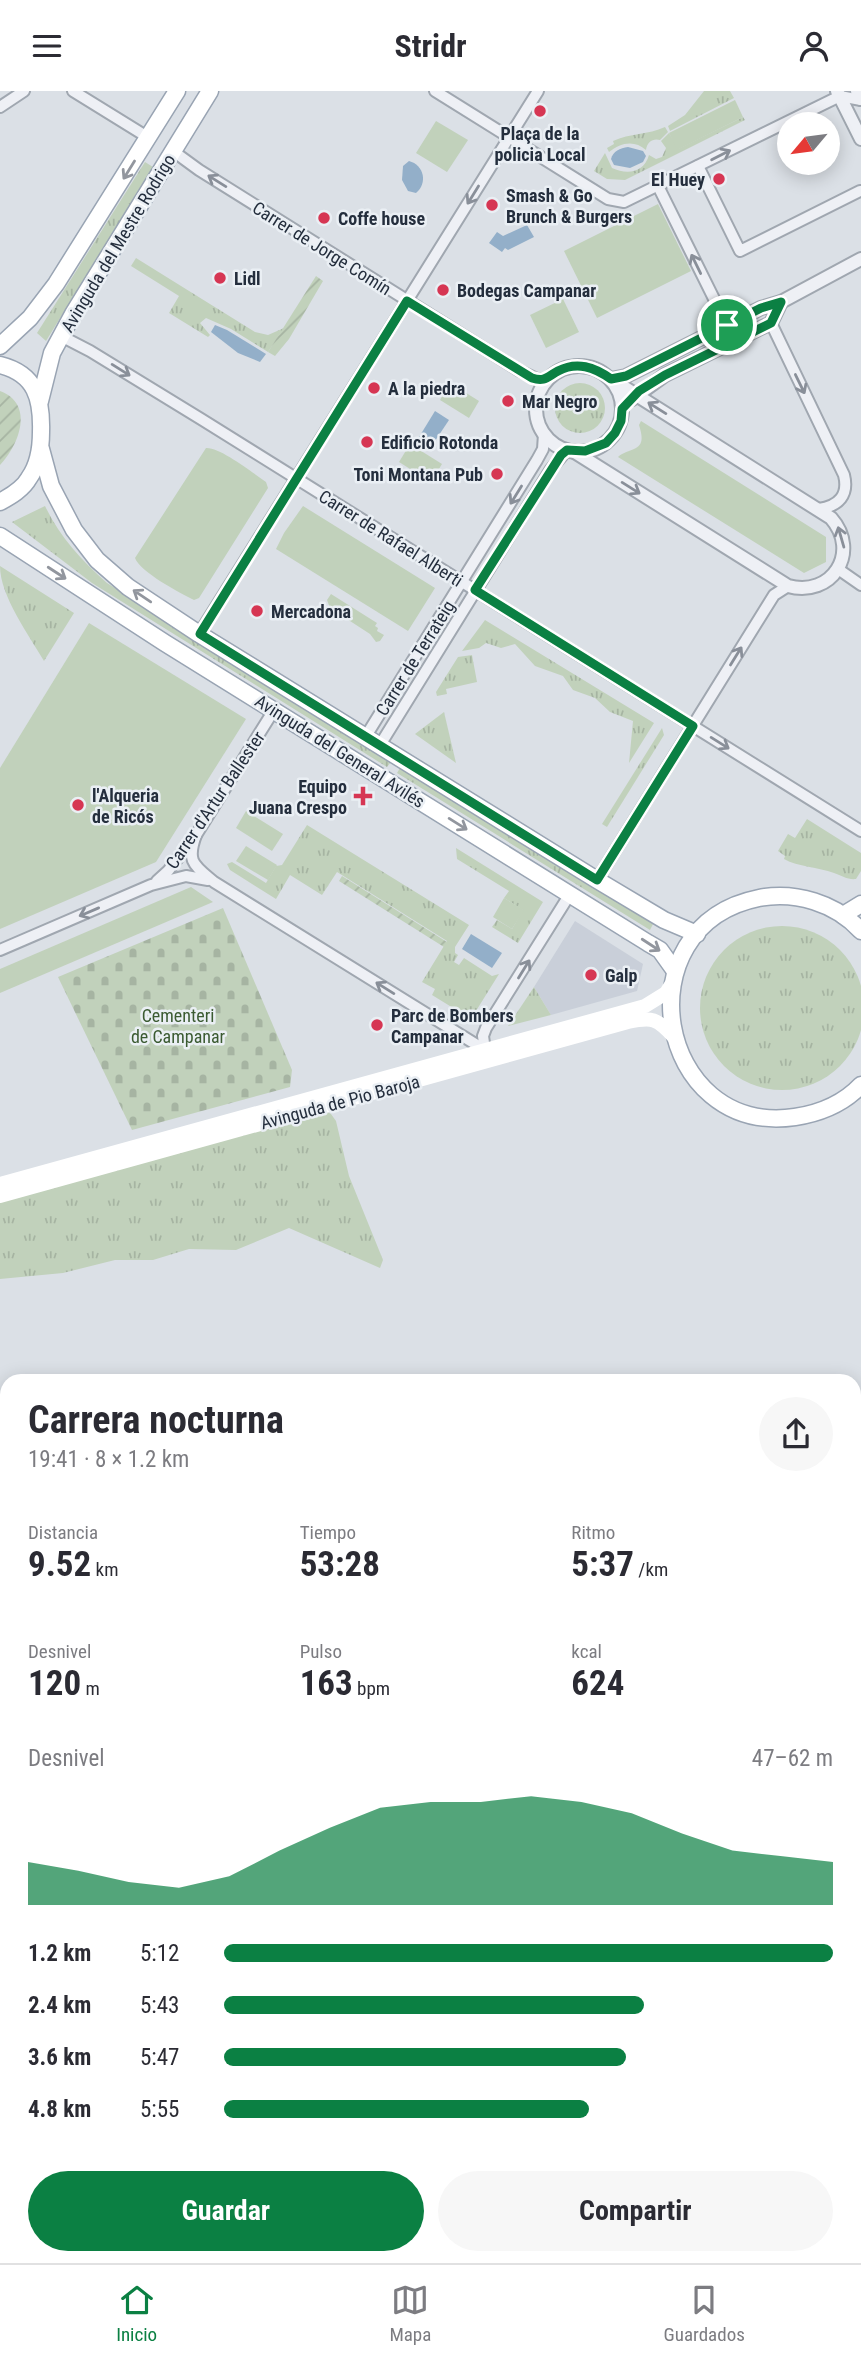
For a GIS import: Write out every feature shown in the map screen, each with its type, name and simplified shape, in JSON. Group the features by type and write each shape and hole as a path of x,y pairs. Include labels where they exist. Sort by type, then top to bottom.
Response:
{"main road":[{"name":"Avinguda del Mestre Rodrigo","path":"2,342 30,318 56,284 177,91"},
{"path":"194,115 198,91"},
{"name":"Avinguda del Mestre Rodrigo","path":"41,449 40,401 51,357 94,278 210,91"},
{"path":"0,365 21,373 33,386 40,401"},
{"path":"0,502 19,490 29,479 41,449"},
{"name":"Avinguda del General Avilés","path":"41,449 55,496 74,530 97,560 128,587 597,880 664,920 697,934"},
{"name":"Avinguda del General Avilés","path":"0,536 660,950 673,978"},
{"path":"861,931 829,907 799,897 766,897 735,905 721,913 697,934 684,951 673,978 669,1011 674,1037 683,1060 703,1087 731,1107 755,1116 780,1119 814,1114 844,1100 861,1085"},
{"path":"843,915 861,904"},
{"name":"Avinguda de Pio Baroja","path":"0,1184 645,1006 666,993 673,978"},
{"name":"Avinguda de Pio Baroja","path":"0,1196 628,1022 648,1018 657,1021 674,1037"}],"street":[{"path":"0,107 24,91"},
{"path":"73,91 149,138"},
{"path":"435,91 615,202 630,201 838,93 861,99"},
{"path":"200,634 538,91"},
{"path":"857,91 861,99"},
{"path":"838,93 861,139"},
{"name":"Carrer de Jorge Comín","path":"173,151 199,170 532,378 547,380"},
{"path":"698,166 740,251 860,191"},
{"path":"658,186 727,325"},
{"path":"611,379 626,376 761,308 781,302 861,259"},
{"path":"622,409 636,395 665,375 771,323 781,302"},
{"path":"771,323 846,484 841,500 835,505 820,509"},
{"name":"Carrer de Rafael Alberti","path":"61,336 90,351 861,831"},
{"path":"572,366 588,366 611,379 820,509 836,523 844,547 843,559 830,579 810,588 788,586 570,451 558,447 544,434 537,419 538,394 547,380 559,370 572,366"},
{"path":"570,451 585,451 606,443 615,433 621,421 622,409 621,397 611,379"},
{"name":"Carrer de Terrateig","path":"373,740 462,582 537,460 545,442 544,434"},
{"name":"Carrer de Terrateig","path":"373,740 475,590 551,469 570,451"},
{"path":"838,569 861,585"},
{"path":"597,880 774,595 788,586"},
{"name":"Carrer d'Artur Ballester","path":"151,885 168,871 195,835 274,710"},
{"path":"195,835 191,849 193,863 214,882 485,1050"},
{"name":"Carrer d'Artur Ballester","path":"0,950 151,885 186,876 214,882"},
{"path":"485,1050 483,1036 486,1028 570,894"}],"shaded area":[{"name":"Galp","path":"575,921 643,964 637,991 551,1015 534,987"}],"green space":[{"path":"704,91 730,91 734,98 670,131 668,126 685,115"},
{"path":"735,100 743,117 677,150 669,133"},
{"path":"743,117 745,120 625,180 607,179 594,171 605,153 612,168 634,171 643,166 649,155 656,159 662,157 666,148 661,141 669,133 678,149"},
{"path":"436,121 468,140 447,172 416,153"},
{"path":"665,127 668,132 660,140 651,141 646,150 633,144 623,144 609,152 607,148 619,138"},
{"path":"145,162 153,167 46,341 37,333"},
{"path":"658,204 691,271 597,318 564,251"},
{"path":"136,258 255,332 268,335 284,328 268,352 231,329 206,318 200,323 210,335 208,337 169,313 179,296 131,266"},
{"path":"316,276 323,281 289,339 275,356 268,352"},
{"path":"563,299 579,332 546,348 530,315"},
{"path":"450,383 479,401 469,418 440,400"},
{"path":"580,383 598,390 605,408 598,426 580,433 562,426 555,408 562,390"},
{"path":"0,391 11,397 17,405 20,425 13,447 0,465"},
{"path":"641,421 826,537 826,562 804,573 618,457 640,445"},
{"path":"410,444 442,464 431,482 399,462"},
{"path":"206,448 236,461 266,482 268,488 199,598 194,600 152,576 135,558"},
{"path":"45,506 72,548 107,583 391,762 387,767 92,583 12,522"},
{"path":"303,506 435,588 408,631 276,549"},
{"path":"0,566 74,613 44,661 10,602 1,578"},
{"path":"331,594 377,623 377,631 384,635 380,641 376,642 370,634 330,608 327,600"},
{"path":"485,620 654,723 629,763 633,721 610,712 595,698 573,690 563,676 535,666 515,644 501,648 486,643 479,648 462,651"},
{"path":"89,623 246,719 156,862 0,929 0,768"},
{"path":"472,655 477,682 446,689 447,694 437,696 436,692 458,657"},
{"path":"444,712 456,763 415,734"},
{"path":"662,728 664,735 607,827 602,824"},
{"path":"400,768 653,924 650,930 397,773"},
{"path":"246,811 283,834 272,851 236,828"},
{"path":"807,819 861,853 861,871 856,879 784,859 785,856 778,851 788,834 795,838"},
{"path":"307,825 469,925 455,947 455,953 458,955 454,962 459,965 464,958 492,976 499,974 471,1019 432,995 435,989 422,982 447,941 337,872 322,895 290,875 276,899 230,870 227,864 232,862 266,883 276,866 282,865"},
{"path":"246,846 277,865 268,880 236,861"},
{"path":"456,848 543,902 518,943 492,927 497,920 512,929 523,910 504,898 509,891 457,859"},
{"path":"342,876 447,942 444,947 339,881"},
{"path":"191,887 213,902 0,993 0,969"},
{"path":"504,898 524,910 512,929 493,917"},
{"name":"Cementeri de Campanar","path":"223,908 292,1070 290,1087 132,1130 58,977"},
{"path":"782,926 813,932 840,950 858,977 862,992 862,1024 858,1039 840,1066 813,1084 782,1090 751,1084 724,1066 706,1039 700,1008 706,977 724,950 751,932"},
{"path":"534,987 551,1015 508,1026"},
{"path":"324,1110 336,1121 349,1176 383,1260 380,1268 289,1228 236,1250 189,1249 153,1260 115,1260 63,1273 0,1279 0,1201"}],"water":[{"path":"628,147 643,151 646,156 643,162 630,168 614,165 611,159 613,154"},
{"path":"409,161 418,166 423,175 422,184 416,193 408,191 402,180 403,166"},
{"path":"527,225 534,237 508,250 505,248 502,252 489,243 497,232 503,236"},
{"path":"215,325 266,354 260,362 238,353 211,332"},
{"path":"435,411 449,420 429,450 416,442"},
{"path":"471,934 502,953 492,968 462,949"}],"place":[{"name":"Plaça de la policia Local","path":"540,111"},
{"name":"El Huey","path":"719,179"},
{"name":"Smash & Go Brunch & Burgers","path":"492,205"},
{"name":"Coffe house","path":"324,218"},
{"name":"Lidl","path":"220,278"},
{"name":"Bodegas Campanar","path":"443,290"},
{"name":"A la piedra","path":"374,388"},
{"name":"Mar Negro","path":"508,401"},
{"name":"Edificio Rotonda","path":"367,442"},
{"name":"Toni Montana Pub","path":"497,474"},
{"name":"Mercadona","path":"257,611"},
{"name":"Equipo Juana Crespo","path":"363,796"},
{"name":"l'Alqueria de Ricós","path":"78,805"},
{"name":"Galp","path":"591,975"},
{"name":"Parc de Bombers Campanar","path":"377,1025"}],"route":[{"path":"407,301 532,378 541,380 547,380 559,370 572,366 588,366 611,379 626,376 727,325 761,308 781,302 771,323 665,375 639,391 622,409 621,421 606,443 585,451 567,450 561,455 475,590 693,726 597,880 200,634 407,301"}]}
